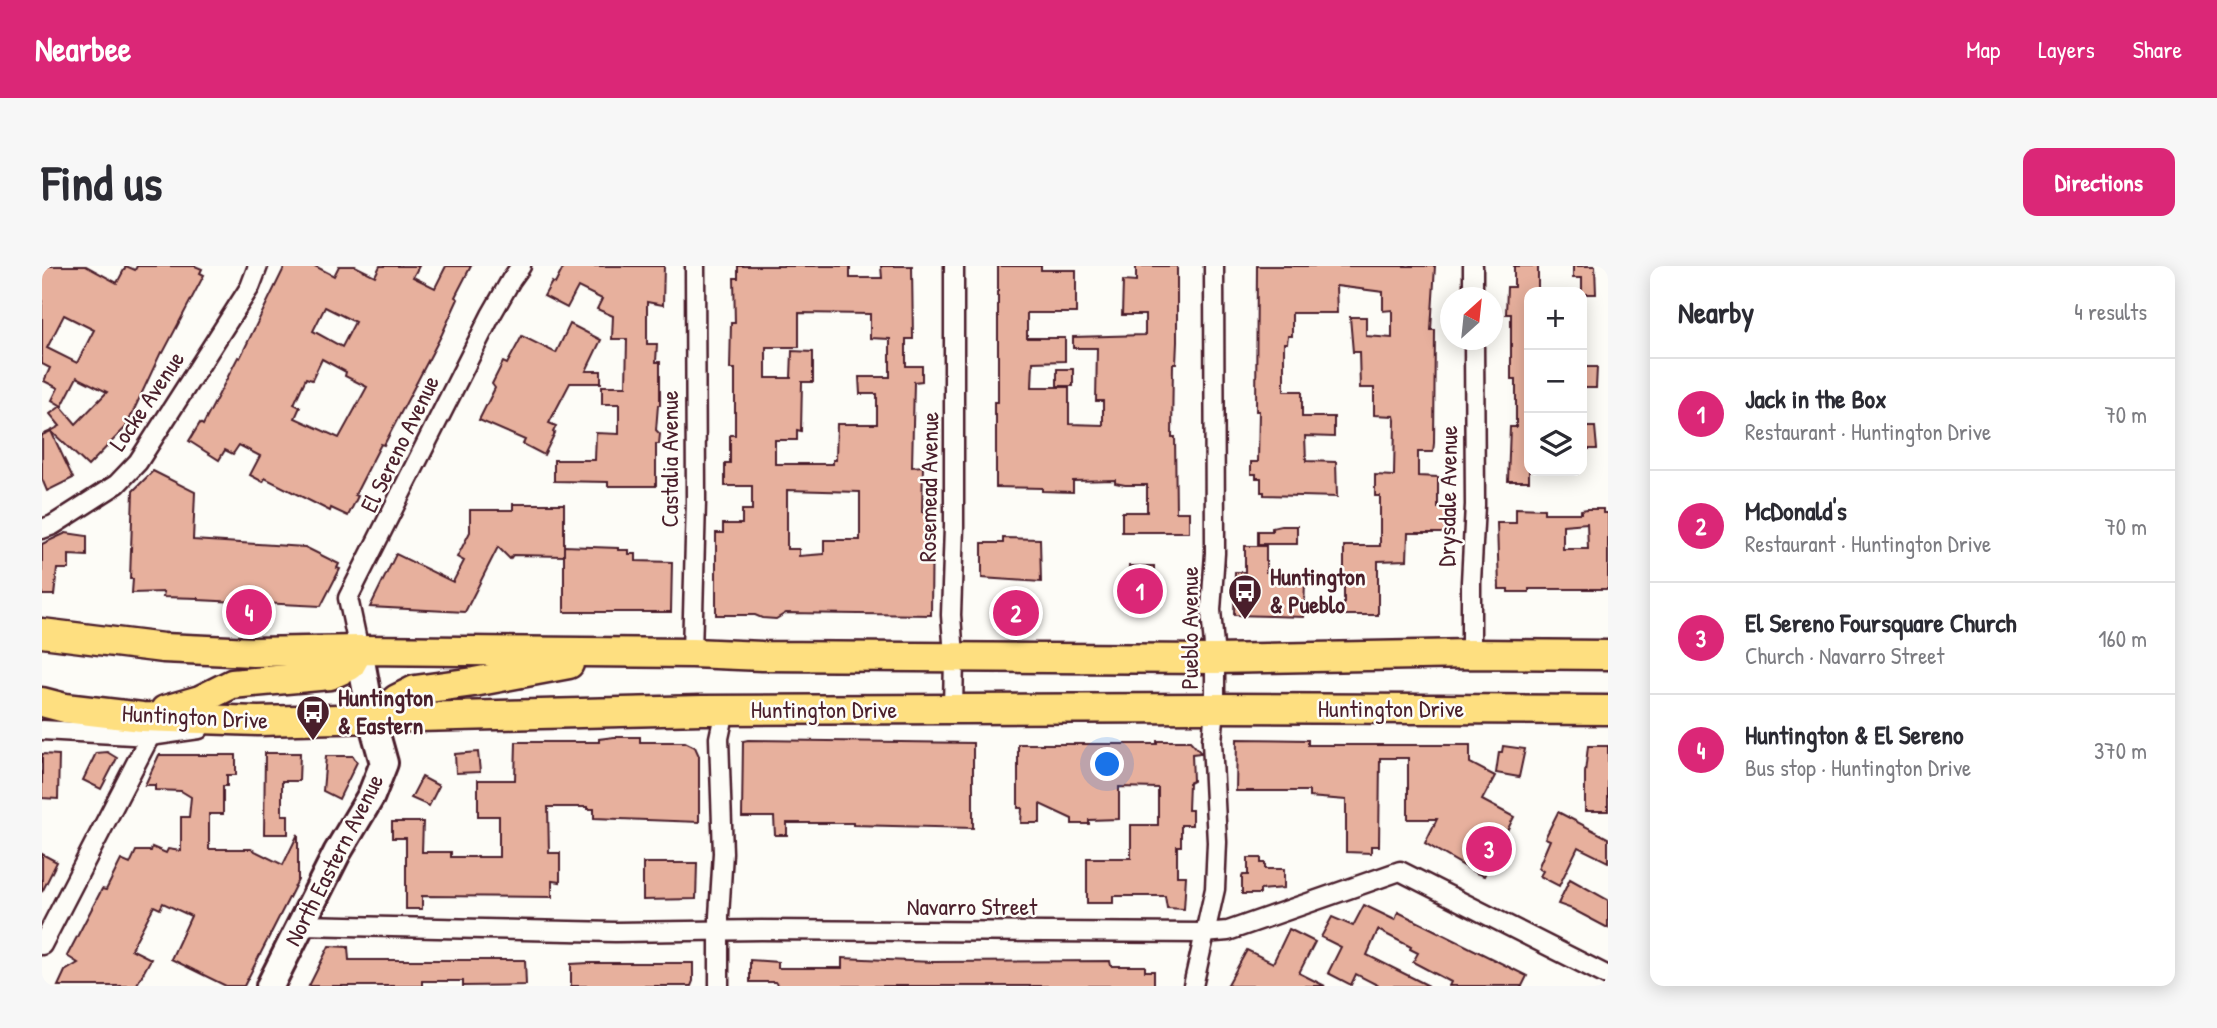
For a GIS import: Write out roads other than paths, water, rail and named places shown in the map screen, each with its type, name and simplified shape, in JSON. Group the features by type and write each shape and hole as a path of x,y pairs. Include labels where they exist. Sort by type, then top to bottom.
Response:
{"main road":[{"path":"50,633 163,648 240,652 359,650 1215,659 1471,653 1608,655"},
{"path":"146,727 232,684 330,676 350,666 359,650"},
{"name":"North Eastern Avenue","path":"270,986 337,853 371,796 384,762 372,720 359,650"},
{"path":"372,720 397,699 415,690 474,682 630,653"},
{"name":"Huntington Drive","path":"42,702 146,727 258,721 725,710 1608,710"}],"street":[{"name":"Locke Avenue","path":"42,529 53,525 117,484 138,462 250,287 258,266"},
{"name":"El Sereno Avenue","path":"359,650 348,598 491,315 522,266"},
{"name":"Castalia Avenue","path":"692,653 695,266"},
{"name":"Rosemead Avenue","path":"953,709 954,656 951,615 954,527 954,266"},
{"name":"Pueblo Avenue","path":"1193,986 1215,889 1217,801 1212,741 1215,659 1211,618 1214,553 1214,266"},
{"path":"1473,266 1474,287"},
{"name":"Drysdale Avenue","path":"1471,653 1475,505 1474,350"},
{"path":"719,986 719,916 723,853 719,738 725,710"},
{"path":"42,730 146,727 42,945"},
{"name":"Navarro Street","path":"301,925 615,932 1204,933 1228,931 1401,872 1608,976"}],"place":[{"name":"Jack in the Box","path":"1140,591"},
{"name":"Huntington & El Sereno","path":"249,612"},
{"name":"McDonald's","path":"1016,613"},
{"name":"Huntington & Pueblo","path":"1245,621"},
{"name":"Huntington & Eastern","path":"313,742"},
{"name":"El Sereno Foursquare Church","path":"1489,849"}]}
